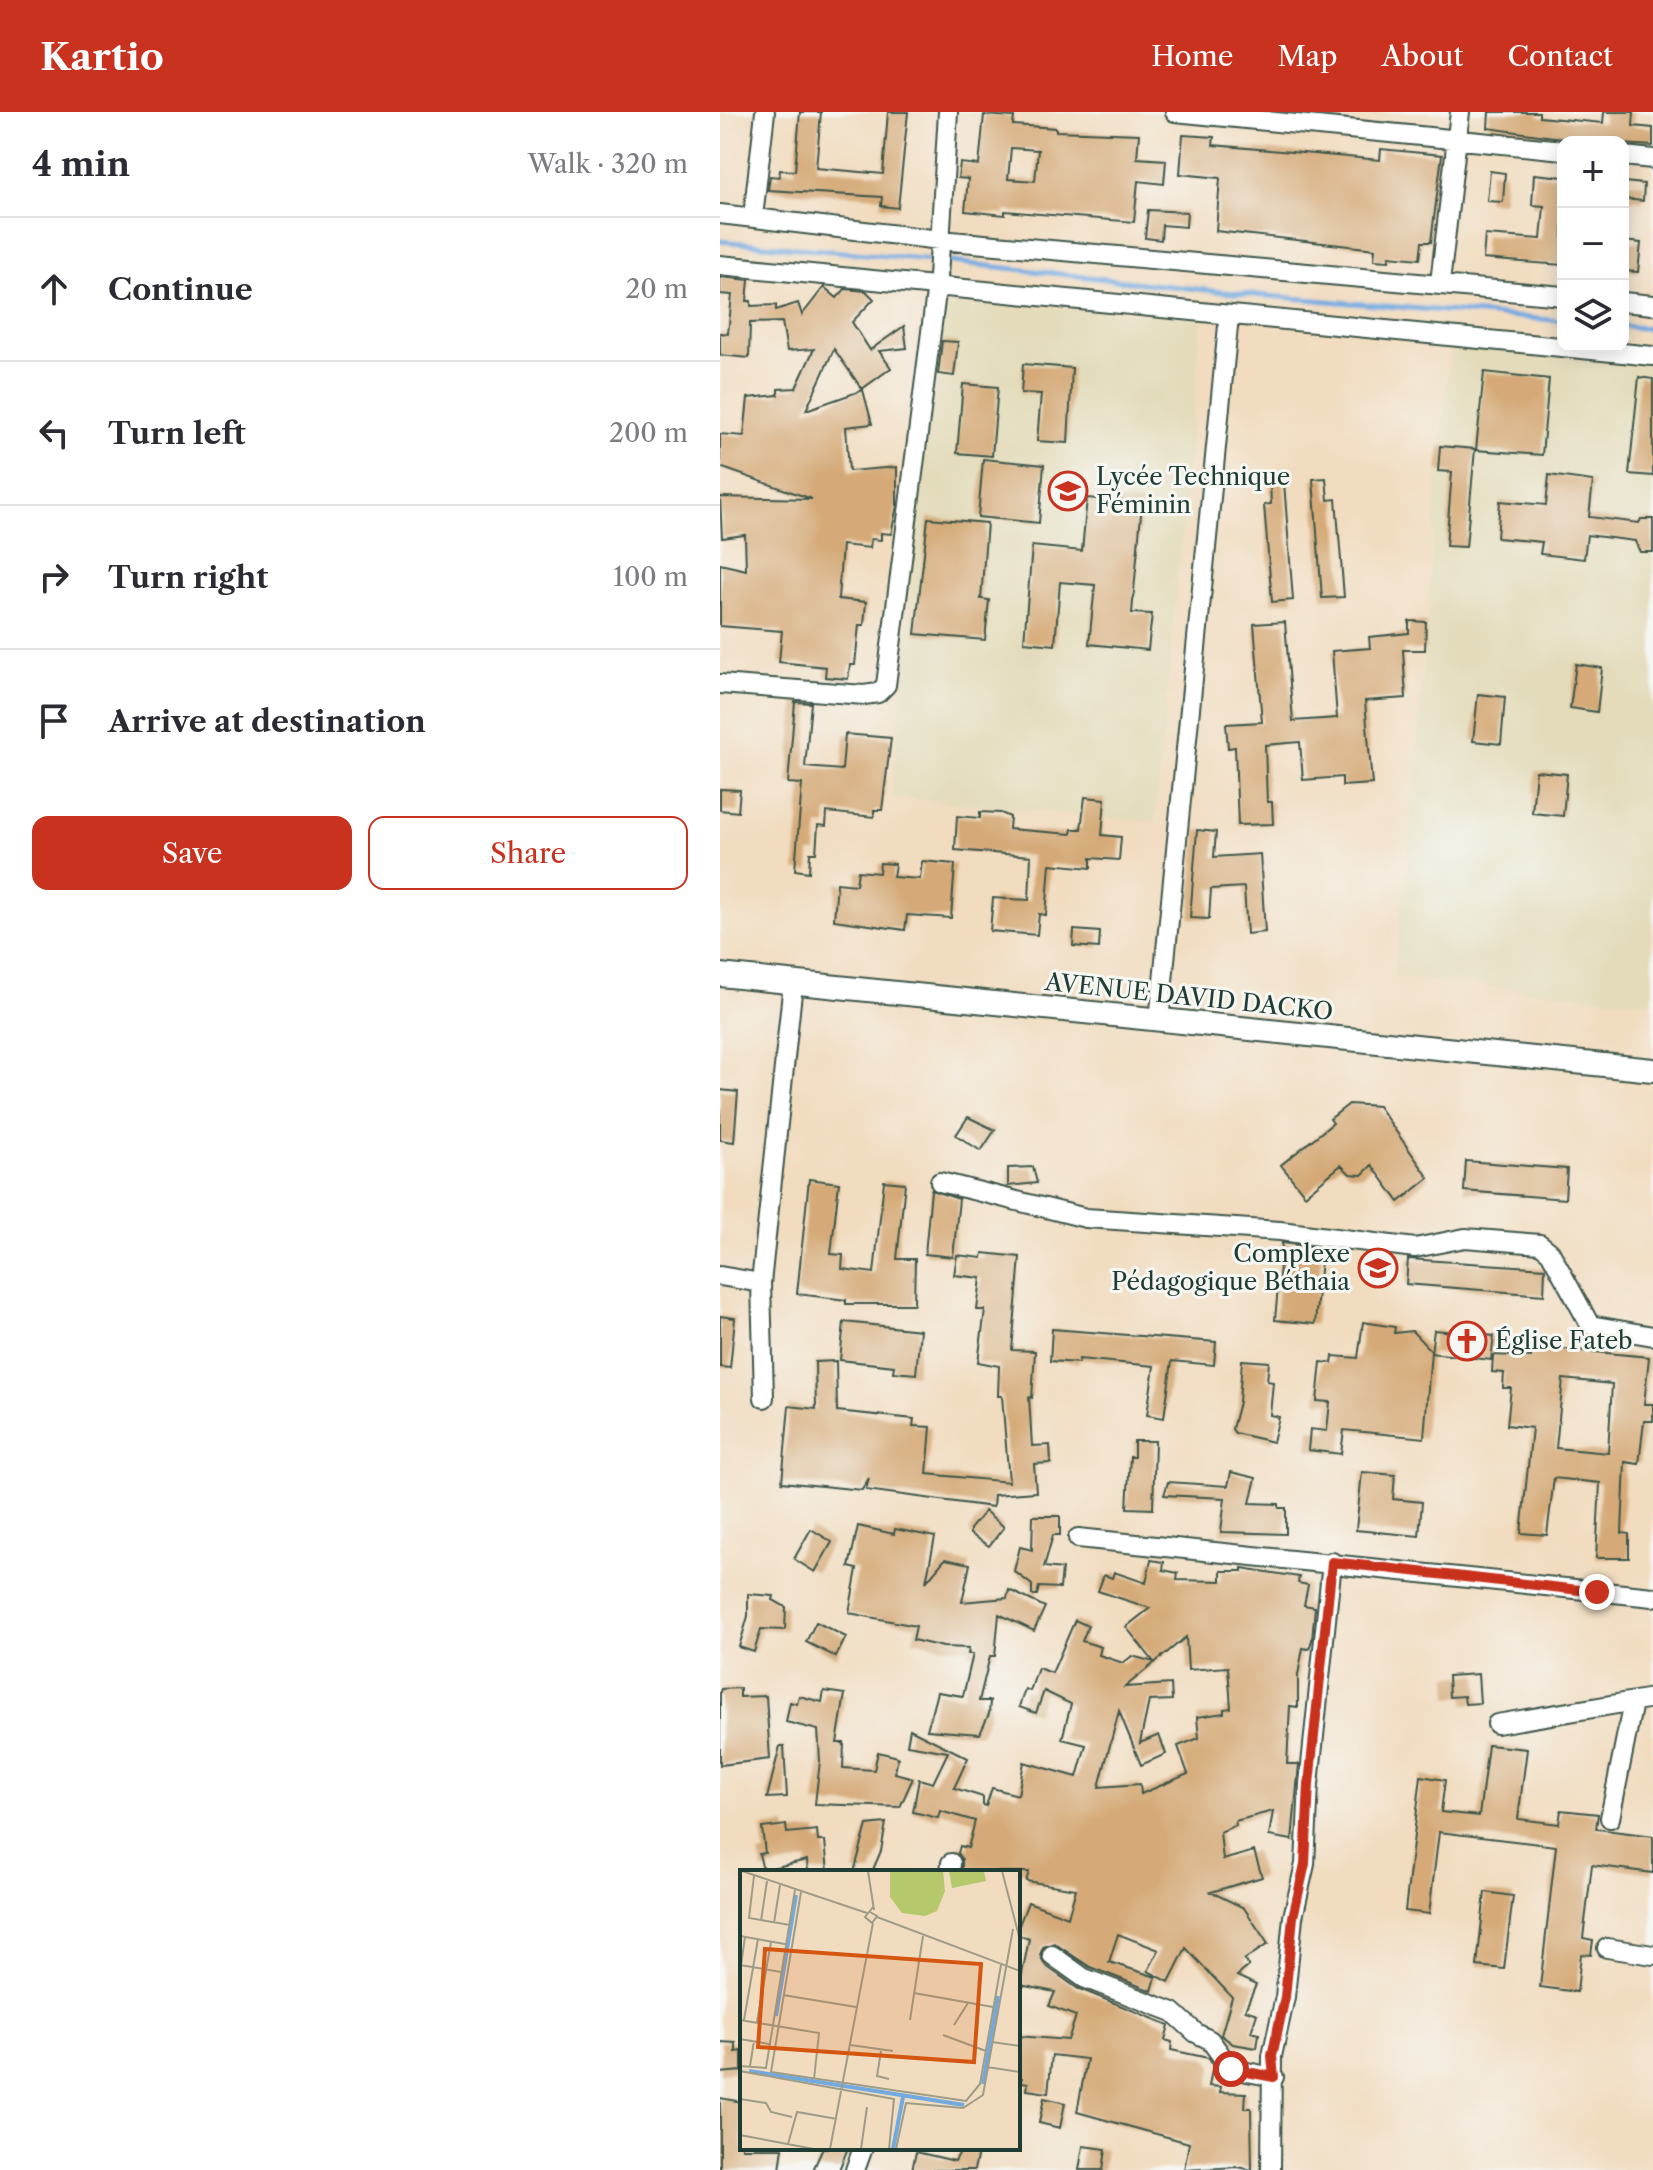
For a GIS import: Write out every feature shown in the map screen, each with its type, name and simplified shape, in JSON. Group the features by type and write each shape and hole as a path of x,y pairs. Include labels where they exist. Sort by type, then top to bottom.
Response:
{"main road":[{"name":"AVENUE DAVID DACKO","path":"720,975 1653,1070"}],"street":[{"path":"753,217 765,112"},
{"path":"720,684 864,695 878,693 886,685 937,282 948,112"},
{"path":"1175,112 1557,149"},
{"path":"1440,283 1460,112"},
{"path":"1629,157 1653,159"},
{"path":"720,214 939,245 1440,283 1557,295"},
{"path":"720,265 937,282 1229,316 1653,356"},
{"path":"1629,303 1653,305"},
{"path":"1159,1021 1229,316"},
{"path":"764,1398 761,1283 793,983"},
{"path":"940,1182 1086,1218 1280,1231 1415,1248 1465,1238 1540,1244 1550,1252 1590,1325 1653,1336"},
{"path":"720,1276 761,1283"},
{"path":"1078,1538 1653,1597"},
{"path":"1271,2170 1272,2056 1285,1997 1293,1917 1305,1864 1309,1784 1332,1562"},
{"path":"1497,1724 1653,1698"},
{"path":"1610,1818 1633,1702"},
{"path":"1607,1948 1653,1955"},
{"path":"1052,1955 1084,1978 1173,2012 1196,2033 1210,2040 1231,2069 1274,2077"},
{"path":"855,2170 862,2150"}],"shaded area":[{"path":"939,300 1202,317 1155,822 891,797"},
{"path":"1451,344 1653,363 1653,1002 1394,977 1413,806 1440,446"}],"building":[{"path":"800,112 821,112 816,168 883,174 888,112 908,112 898,208 881,206 882,197 768,190 770,176 779,177 780,170 795,171"},
{"path":"1489,112 1539,112 1539,117 1603,123 1604,112 1634,112 1633,126 1653,128 1653,146 1629,144 1629,136 1557,137 1488,128"},
{"path":"984,115 1014,117 1013,125 1056,128 1056,131 1139,134 1137,158 1166,160 1164,184 1138,181 1134,222 1005,211 1005,215 965,211 968,179 958,178 960,163 979,165","holes":["1011,148 1038,150 1035,181 1008,179"]},
{"path":"1183,135 1214,137 1213,145 1380,160 1381,149 1442,155 1431,242 1422,242 1420,259 1389,256 1389,261 1374,260 1375,249 1216,231 1220,178 1180,174"},
{"path":"1490,171 1505,173 1503,202 1487,201"},
{"path":"1534,174 1557,176 1557,265 1483,259 1485,235 1541,239 1544,206 1532,205"},
{"path":"1629,183 1644,184 1643,201 1629,200"},
{"path":"1148,210 1187,212 1186,227 1162,225 1161,240 1145,238"},
{"path":"1629,242 1641,243 1638,272 1629,271"},
{"path":"720,277 749,280 747,301 751,301 751,306 776,305 776,310 798,303 802,315 824,287 837,298 845,289 866,291 874,299 852,322 870,350 904,326 907,348 879,351 891,368 862,389 834,349 806,410 863,390 872,424 846,427 849,471 897,467 897,506 891,534 881,533 881,540 871,539 870,548 842,545 838,599 866,602 864,625 859,625 855,665 850,665 848,679 825,677 826,667 779,662 782,631 720,626 720,564 746,570 745,535 722,538 720,497 812,499 720,467 720,434 744,436 748,398 778,395 778,389 796,388 814,349 787,351 782,322 750,323 749,358 720,355 720,333 728,334 732,295 720,294"},
{"path":"942,341 958,342 954,376 938,374"},
{"path":"1023,364 1072,368 1068,443 1037,441 1041,394 1021,393"},
{"path":"1484,372 1549,379 1542,455 1476,450"},
{"path":"1639,377 1653,379 1653,476 1629,474"},
{"path":"963,384 998,387 992,456 957,453"},
{"path":"1440,446 1475,449 1466,547 1446,546 1452,472 1438,471"},
{"path":"983,459 1044,465 1039,523 978,517"},
{"path":"1549,475 1593,481 1589,517 1639,523 1641,519 1653,519 1653,552 1640,552 1635,541 1587,535 1584,559 1540,554 1542,542 1497,538 1500,501 1546,505"},
{"path":"1326,478 1328,500 1336,499 1344,597 1322,598 1313,479"},
{"path":"1284,482 1293,600 1272,602 1264,505 1271,504 1270,484"},
{"path":"1087,498 1142,503 1132,613 1152,614 1148,650 1089,644 1095,585 1060,582 1055,645 1024,642 1032,546 1082,551"},
{"path":"928,518 987,523 981,599 989,600 985,640 915,634"},
{"path":"1409,621 1426,622 1425,650 1403,650 1406,698 1365,701 1372,784 1342,786 1342,777 1303,780 1300,742 1265,745 1267,802 1272,802 1273,824 1238,825 1235,747 1228,748 1226,724 1262,722 1254,624 1285,622 1293,721 1337,718 1332,651 1370,648 1369,637 1409,633"},
{"path":"1576,664 1602,668 1597,712 1570,708"},
{"path":"1478,694 1505,697 1501,744 1473,741"},
{"path":"795,702 811,703 805,767 842,770 845,734 891,738 882,810 874,810 874,817 827,812 826,826 818,825 816,853 810,853 809,872 795,870 802,784 788,783"},
{"path":"1536,771 1567,774 1563,816 1532,813"},
{"path":"720,789 740,790 738,812 720,810"},
{"path":"1085,797 1105,799 1102,835 1121,837 1119,860 1091,858 1091,868 1050,864 1046,915 1039,914 1037,935 990,931 993,898 1029,900 1031,856 955,850 957,816 980,818 980,812 1001,813 1010,817 1009,829 1071,834 1072,829 1081,829"},
{"path":"1197,830 1216,832 1214,857 1260,854 1265,932 1247,934 1244,887 1211,889 1209,919 1190,918"},
{"path":"922,861 955,864 951,918 907,915 905,930 834,920 837,883 856,885 858,871 879,873 880,863 895,864 893,877 920,879"},
{"path":"1074,930 1100,932 1099,948 1073,946"},
{"path":"720,1090 738,1092 734,1142 720,1140"},
{"path":"1349,1104 1378,1106 1429,1178 1399,1202 1372,1165 1362,1175 1350,1174 1341,1165 1305,1195 1281,1165 1333,1123 1330,1119"},
{"path":"968,1117 995,1130 981,1151 956,1135"},
{"path":"1466,1161 1567,1169 1565,1199 1464,1191"},
{"path":"1033,1167 1037,1183 1008,1186 1008,1168"},
{"path":"809,1179 839,1183 831,1254 843,1255 842,1269 874,1273 884,1181 905,1183 897,1259 915,1259 914,1304 846,1304 846,1300 797,1294"},
{"path":"931,1190 959,1199 953,1257 925,1254"},
{"path":"1282,1243 1322,1248 1315,1324 1275,1320"},
{"path":"983,1253 1020,1257 1012,1350 1035,1351 1032,1398 1029,1397 1032,1446 1050,1445 1051,1463 1034,1464 1036,1492 994,1495 993,1507 866,1490 869,1478 862,1490 782,1482 789,1406 816,1409 815,1362 836,1361 837,1411 914,1419 913,1426 931,1427 927,1474 1009,1482 1002,1396 998,1396 999,1366 978,1362 985,1310 977,1310 981,1278 954,1275 957,1255 982,1258"},
{"path":"1408,1259 1545,1268 1544,1295 1406,1284"},
{"path":"720,1316 735,1318 730,1368 720,1367"},
{"path":"844,1322 920,1330 916,1374 893,1372 894,1366 840,1360"},
{"path":"1363,1322 1395,1327 1394,1333 1412,1331 1431,1351 1424,1438 1344,1430 1341,1454 1308,1450 1310,1429 1327,1431 1330,1402 1317,1401 1321,1362 1332,1363 1333,1356 1358,1358"},
{"path":"1052,1329 1216,1342 1214,1365 1172,1361 1164,1418 1147,1415 1154,1366 1079,1359 1079,1363 1050,1361"},
{"path":"1434,1330 1494,1336 1491,1360 1431,1353"},
{"path":"1531,1346 1649,1357 1644,1404 1653,1404 1653,1421 1644,1421 1639,1464 1625,1462 1622,1533 1629,1534 1629,1558 1596,1558 1600,1483 1554,1478 1547,1535 1521,1533 1532,1428 1507,1425 1511,1388 1503,1388 1504,1373 1492,1372 1493,1355 1531,1357","holes":["1563,1379 1612,1384 1608,1453 1556,1448"]},
{"path":"1242,1360 1269,1362 1267,1381 1273,1382 1270,1415 1279,1417 1273,1442 1235,1433 1232,1429 1239,1402"},
{"path":"1134,1441 1155,1441 1153,1509 1127,1508"},
{"path":"1231,1472 1256,1478 1250,1503 1279,1504 1279,1508 1286,1508 1286,1534 1221,1532 1225,1498 1164,1495 1168,1482 1228,1486"},
{"path":"1362,1472 1395,1475 1393,1499 1422,1502 1419,1536 1356,1530"},
{"path":"985,1511 1004,1527 989,1546 970,1534 970,1529"},
{"path":"1033,1516 1060,1516 1060,1535 1053,1535 1044,1567 1062,1569 1060,1588 1039,1587 1037,1595 1032,1595 1032,1585 1014,1571 1020,1547 1032,1550"},
{"path":"858,1526 894,1534 895,1529 935,1537 926,1582 945,1559 970,1564 962,1602 1007,1598 1009,1590 1045,1607 1034,1631 999,1614 995,1656 990,1656 979,1701 990,1701 989,1714 980,1734 927,1730 937,1692 963,1696 973,1654 968,1654 969,1648 943,1647 913,1640 916,1626 849,1613 857,1569 849,1567"},
{"path":"811,1529 832,1542 815,1572 794,1559"},
{"path":"1151,1560 1164,1562 1163,1570 1178,1573 1177,1580 1221,1581 1221,1571 1242,1571 1242,1568 1299,1577 1298,1583 1308,1585 1304,1605 1315,1607 1312,1640 1309,1649 1303,1648 1298,1675 1298,1707 1290,1706 1287,1764 1299,1764 1292,1840 1269,1836 1273,1811 1235,1821 1236,1825 1220,1832 1223,1860 1254,1851 1262,1877 1211,1892 1244,1908 1268,1944 1244,1960 1249,1966 1237,1976 1256,1985 1245,2010 1257,2014 1251,2032 1259,2034 1257,2048 1233,2044 1221,2035 1232,1997 1186,1948 1169,1982 1148,1971 1159,1950 1118,1934 1109,1962 1156,1977 1152,1991 1090,1967 1054,1943 1043,1947 1040,1955 1045,1965 1077,1988 1169,2025 1165,2040 1172,2042 1171,2050 1208,2058 1213,2065 1209,2086 1221,2087 1220,2092 1246,2093 1245,2108 1251,2108 1252,2170 1238,2167 1184,2170 1189,2143 1077,2112 1087,2059 1052,2055 1048,2093 1027,2090 1028,2083 1022,2082 1020,2078 1020,2036 1068,2040 1076,2016 1049,2006 1055,1992 1020,1985 1029,1939 1020,1936 1020,1923 1028,1902 1068,1917 1076,1889 1026,1881 1029,1872 1020,1870 962,1870 962,1859 958,1853 960,1846 968,1848 975,1821 940,1811 938,1818 913,1812 919,1779 933,1783 948,1752 907,1745 910,1729 968,1758 954,1788 983,1797 983,1805 986,1806 992,1788 1018,1795 1024,1762 1077,1777 1086,1745 1062,1739 1071,1704 1044,1691 1036,1713 1019,1707 1025,1689 1030,1691 1038,1668 1052,1673 1075,1620 1088,1626 1082,1641 1101,1647 1099,1655 1123,1663 1132,1656 1154,1662 1126,1627 1150,1608 1098,1591 1104,1575 1112,1578 1114,1572 1146,1583","holes":["1186,1637 1188,1670 1228,1667 1231,1708 1224,1709 1224,1713 1197,1717 1199,1738 1178,1746 1188,1774 1141,1794 1140,1784 1099,1787 1119,1711 1141,1765 1166,1754 1159,1735 1140,1743 1149,1701 1172,1700 1171,1684 1125,1687"]},
{"path":"748,1594 774,1596 773,1600 786,1607 785,1630 761,1629 754,1652 739,1647 748,1616"},
{"path":"816,1622 846,1637 836,1657 806,1642"},
{"path":"1478,1674 1480,1703 1465,1704 1464,1696 1449,1697 1448,1676"},
{"path":"740,1688 740,1697 766,1696 770,1759 720,1765 720,1692 721,1689"},
{"path":"824,1691 845,1694 837,1743 844,1743 843,1768 874,1770 878,1752 898,1757 895,1773 913,1778 900,1807 815,1804 820,1761 818,1730 786,1722 790,1702 797,1704 799,1696 822,1702"},
{"path":"1488,1745 1527,1749 1518,1819 1559,1824 1561,1810 1598,1814 1596,1829 1653,1836 1653,1873 1592,1865 1583,1938 1593,1940 1591,1955 1581,1954 1577,1992 1540,1987 1556,1846 1439,1832 1429,1914 1405,1911 1421,1776 1445,1780 1441,1812 1479,1816"},
{"path":"780,1746 784,1746 787,1797 767,1798"},
{"path":"886,1823 881,1851 873,1870 855,1870 867,1825"},
{"path":"786,1825 787,1833 817,1830 818,1841 825,1841 828,1870 808,1870 807,1860 763,1870 759,1854 765,1853 762,1828"},
{"path":"1485,1892 1513,1896 1504,1969 1477,1966"},
{"path":"721,2042 736,2043 736,2052 740,2051 740,2071 720,2073"},
{"path":"720,2098 740,2102 740,2150 783,2150 780,2170 720,2170"},
{"path":"1044,2098 1065,2103 1060,2128 1039,2123"},
{"path":"1083,2146 1106,2149 1103,2170 1079,2170"},
{"path":"822,2150 847,2150 839,2170 813,2170"},
{"path":"961,2150 979,2150 974,2170 912,2170 916,2152 955,2161"}],"waterway":[{"path":"720,241 933,260"},
{"path":"943,261 1233,293 1557,320"},
{"path":"1629,327 1653,329"}],"place":[{"name":"Lycée Technique Féminin","path":"1068,491"},
{"name":"Complexe Pédagogique Béthaia","path":"1378,1268"},
{"name":"Église Fateb","path":"1467,1341"}],"route":[{"path":"1231,2069 1274,2077 1272,2056 1285,1997 1293,1917 1305,1864 1309,1784 1332,1562 1506,1579 1597,1592"}]}
